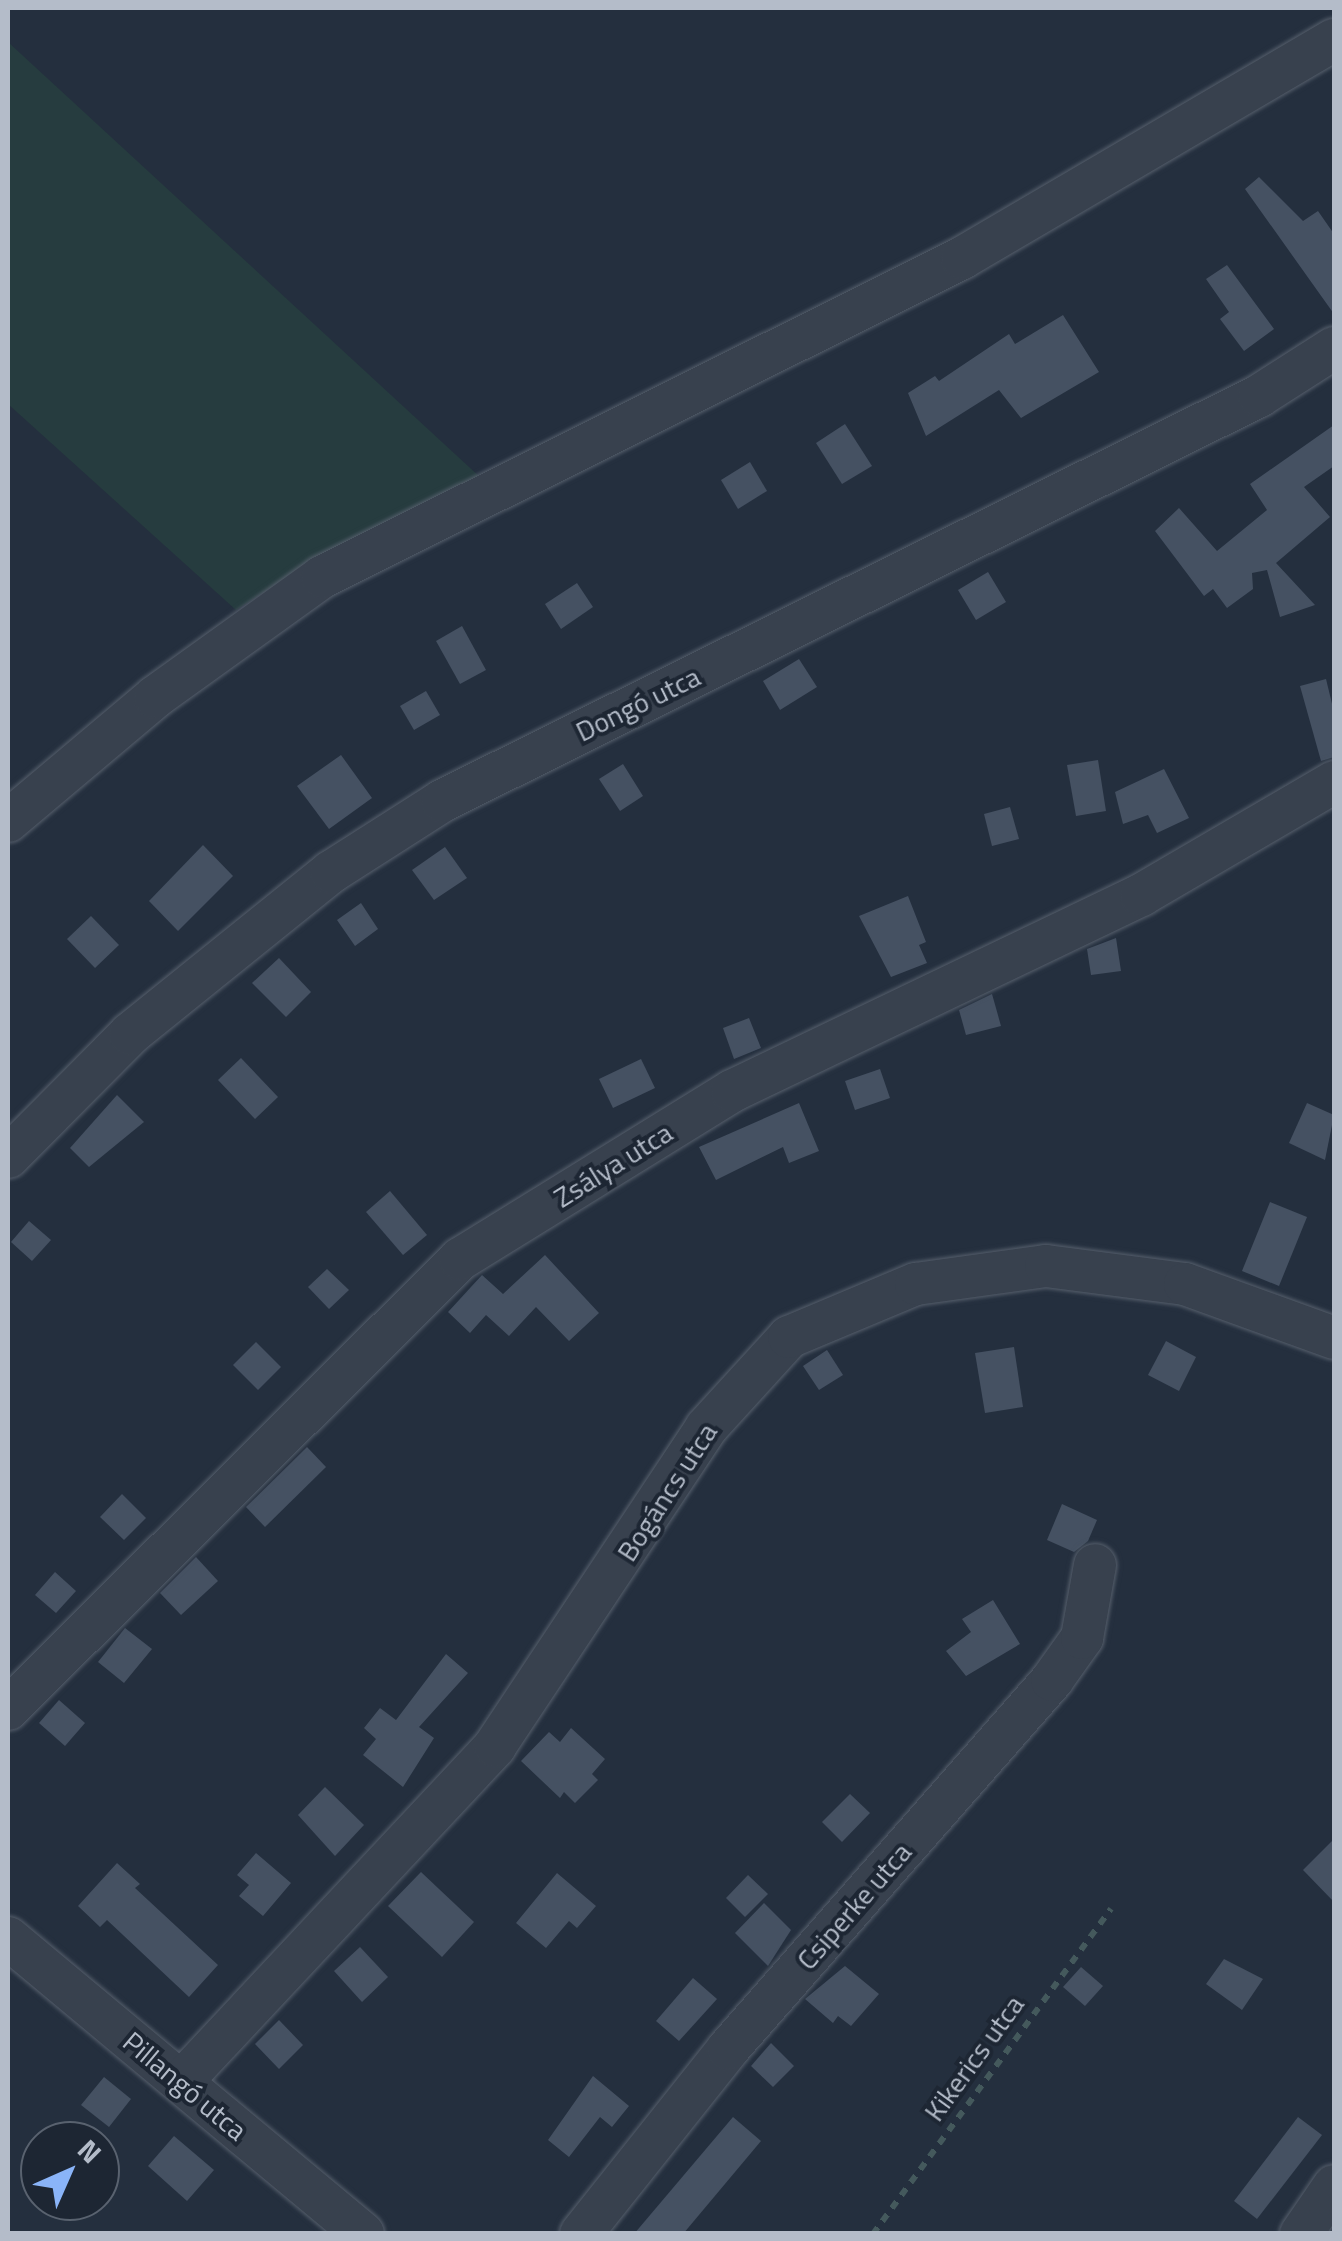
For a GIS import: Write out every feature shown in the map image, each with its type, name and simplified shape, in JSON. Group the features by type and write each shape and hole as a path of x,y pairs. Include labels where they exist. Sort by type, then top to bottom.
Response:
{"street":[{"path":"8,821 170,685 322,577 962,258 1334,40"},
{"name":"Dongó utca","path":"8,1156 146,1022 331,872 442,801 1242,405 1334,348"},
{"name":"Zsálya utca","path":"8,1709 460,1259 732,1091 1142,896 1334,782"},
{"name":"Bogáncs utca","path":"181,2082 495,1746 706,1428 789,1337 916,1284 1046,1266 1184,1284 1334,1338"},
{"name":"Csiperke utca","path":"581,2234 728,2049 1052,1680 1082,1638 1095,1565"},
{"name":"Pillangó utca","path":"8,1938 363,2234"},
{"path":"1301,2234 1334,2186"}],"path":[{"name":"Kikerics utca","path":"873,2234 1111,1909"}],"green space":[{"path":"8,42 481,478 313,561 236,610 8,404"}],"building":[{"path":"1259,177 1303,221 1318,211 1334,234 1334,314 1245,189"},
{"path":"1227,265 1274,329 1244,351 1220,319 1229,312 1206,279"},
{"path":"1063,315 1099,372 1021,418 999,390 926,436 908,393 935,376 939,381 1009,334 1015,344"},
{"path":"845,424 872,466 842,484 816,443"},
{"path":"1334,425 1334,466 1304,487 1330,517 1276,563 1315,605 1280,617 1267,570 1252,573 1253,589 1227,608 1213,589 1204,596 1155,531 1179,508 1217,551 1267,510 1250,484"},
{"path":"750,462 767,491 738,509 721,480"},
{"path":"988,572 1006,602 976,620 958,590"},
{"path":"577,583 593,607 561,629 545,604"},
{"path":"462,626 486,670 460,684 436,641"},
{"path":"799,659 817,687 780,710 763,681"},
{"path":"1326,679 1334,712 1334,757 1321,761 1300,686"},
{"path":"426,691 440,715 414,730 400,706"},
{"path":"341,755 372,798 329,829 297,786"},
{"path":"1098,760 1106,811 1076,816 1067,765"},
{"path":"623,764 643,796 620,811 599,779"},
{"path":"1164,769 1189,818 1157,833 1148,815 1123,824 1115,792"},
{"path":"1010,807 1019,839 992,846 984,814"},
{"path":"203,845 233,876 178,931 149,901"},
{"path":"445,847 467,878 434,900 412,870"},
{"path":"908,896 926,942 919,945 927,963 891,977 859,916"},
{"path":"361,903 378,929 355,946 337,920"},
{"path":"91,916 119,945 95,968 67,939"},
{"path":"1116,938 1121,971 1091,975 1087,949"},
{"path":"279,958 311,992 286,1017 252,983"},
{"path":"992,994 1001,1026 966,1035 959,1010"},
{"path":"749,1018 761,1048 734,1059 723,1028"},
{"path":"241,1058 278,1097 255,1119 218,1080"},
{"path":"641,1059 655,1088 613,1108 599,1079"},
{"path":"880,1069 890,1098 855,1110 845,1081"},
{"path":"117,1095 144,1122 89,1167 70,1148"},
{"path":"799,1103 819,1151 789,1163 783,1147 716,1180 699,1147"},
{"path":"1307,1103 1334,1115 1325,1160 1289,1143"},
{"path":"390,1191 427,1235 403,1255 366,1212"},
{"path":"1270,1202 1307,1217 1279,1286 1242,1271"},
{"path":"29,1221 51,1240 32,1261 11,1242"},
{"path":"545,1255 599,1313 569,1341 536,1307 509,1336 486,1315 470,1333 448,1312 482,1275 503,1294"},
{"path":"327,1269 349,1290 329,1309 308,1287"},
{"path":"1166,1341 1196,1357 1179,1391 1148,1375"},
{"path":"256,1342 281,1367 258,1390 233,1365"},
{"path":"1014,1347 1023,1407 985,1413 975,1353"},
{"path":"827,1350 843,1375 819,1390 803,1366"},
{"path":"307,1447 326,1467 265,1527 246,1507"},
{"path":"122,1494 146,1518 124,1540 100,1517"},
{"path":"1062,1504 1097,1520 1088,1541 1074,1552 1047,1540"},
{"path":"196,1557 218,1581 181,1615 160,1593"},
{"path":"55,1572 76,1591 56,1613 35,1595"},
{"path":"993,1600 1020,1644 966,1676 946,1651 971,1632 962,1619"},
{"path":"125,1628 152,1649 124,1683 98,1662"},
{"path":"446,1654 468,1673 419,1727 434,1738 403,1787 363,1755 376,1739 364,1728 380,1708 396,1720"},
{"path":"59,1700 85,1723 65,1746 39,1723"},
{"path":"571,1728 605,1759 592,1774 598,1780 575,1803 564,1792 560,1798 521,1761 549,1732 560,1742"},
{"path":"325,1787 364,1825 335,1856 298,1815"},
{"path":"850,1794 870,1813 842,1842 822,1822"},
{"path":"1334,1839 1334,1902 1303,1870"},
{"path":"256,1853 291,1883 263,1916 239,1896 249,1885 237,1875"},
{"path":"117,1863 140,1884 135,1888 218,1965 189,1997 107,1920 100,1927 78,1906"},
{"path":"421,1872 474,1922 442,1957 388,1906"},
{"path":"557,1873 596,1906 577,1928 569,1921 546,1948 516,1923"},
{"path":"748,1875 768,1894 745,1917 726,1898"},
{"path":"764,1903 791,1930 768,1966 735,1933"},
{"path":"360,1947 388,1977 362,2002 334,1971"},
{"path":"1224,1959 1263,1979 1242,2010 1206,1984"},
{"path":"845,1966 879,1994 851,2026 838,2016 833,2023 805,1999"},
{"path":"1081,1967 1103,1986 1085,2006 1063,1987"},
{"path":"693,1978 717,1999 679,2041 656,2021"},
{"path":"279,2020 303,2045 279,2069 255,2044"},
{"path":"771,2043 794,2066 773,2087 751,2066"},
{"path":"593,2076 629,2106 612,2127 600,2117 569,2157 548,2140"},
{"path":"104,2077 131,2099 114,2121 101,2121 81,2105"},
{"path":"733,2117 761,2141 683,2234 634,2234"},
{"path":"1298,2117 1322,2135 1257,2219 1234,2201"},
{"path":"174,2136 214,2170 187,2201 148,2166"}]}
